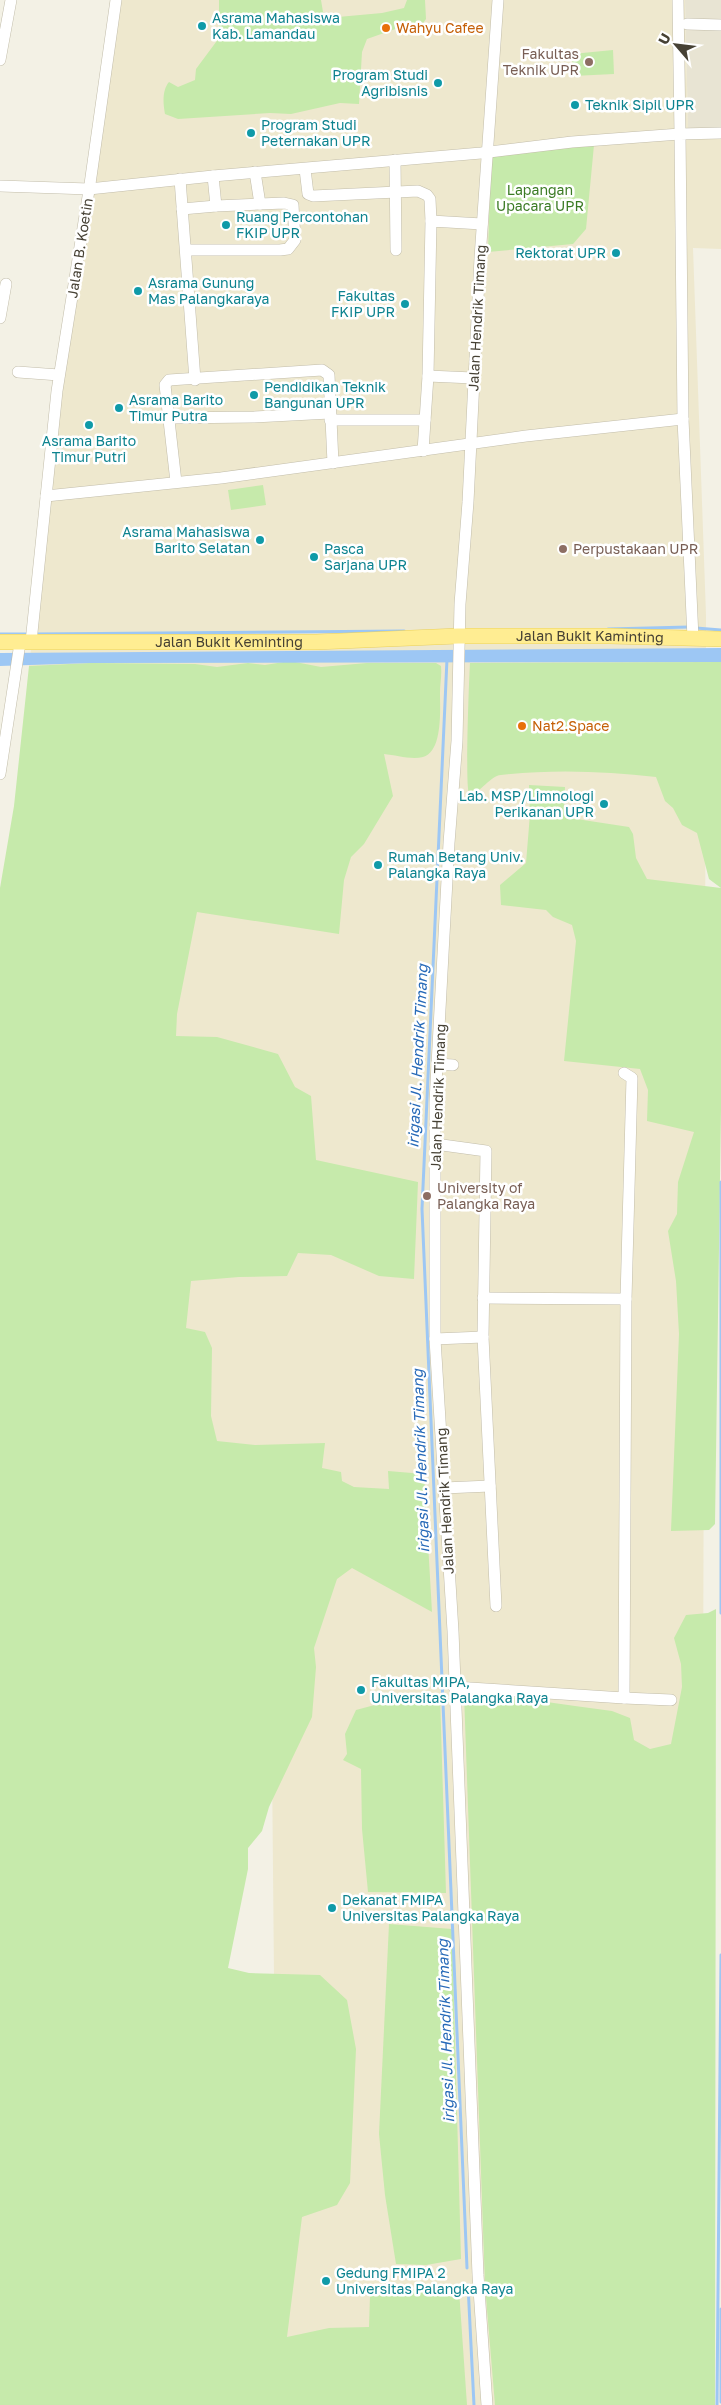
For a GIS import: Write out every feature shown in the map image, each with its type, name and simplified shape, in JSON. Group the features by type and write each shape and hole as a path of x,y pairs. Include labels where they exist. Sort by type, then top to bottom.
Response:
{"main road":[{"name":"Jalan Bukit Kaminting","path":"460,646 693,638 721,639"},
{"name":"Jalan Bukit Keminting","path":"0,642 24,646 316,642 460,646"}],"street":[{"path":"0,60 4,17 12,0"},
{"name":"Jalan B. Koetin","path":"0,774 17,666 24,646 46,496 59,375 89,190 116,0"},
{"name":"Jalan Hendrik Timang","path":"487,2405 478,2275 453,1631 435,1339 436,1064 457,741 473,378 498,0"},
{"path":"678,0 683,419 693,638"},
{"path":"686,24 721,25"},
{"path":"0,186 89,190 180,179 305,169 572,142 721,133"},
{"path":"395,160 397,192 396,250"},
{"path":"305,169 308,194 313,196 418,191 427,195 430,199 428,376 423,451"},
{"path":"255,172 260,204"},
{"path":"213,176 216,206"},
{"path":"180,179 196,380"},
{"path":"182,209 284,202 293,205 295,240 288,249 186,250"},
{"path":"430,221 482,224"},
{"path":"0,318 6,284"},
{"path":"176,482 165,385 167,382 322,370 329,375 334,463"},
{"path":"18,372 59,375"},
{"path":"428,376 473,378"},
{"path":"170,418 330,417 425,420"},
{"path":"46,496 334,463 470,444 683,419"},
{"path":"436,1064 453,1065"},
{"path":"624,1072 632,1078 626,1299 624,1698"},
{"path":"436,1144 486,1151 482,1337 496,1606"},
{"path":"483,1298 626,1299"},
{"path":"435,1339 482,1337"},
{"path":"444,1488 490,1486"},
{"path":"454,1686 671,1700"}],"shaded area":[{"name":"University of Palangka Raya","path":"121,0 685,0 688,128 721,128 721,249 693,248 706,615 703,1734 529,2405 278,2405 270,1549 175,1494 29,666 62,392"},
{"path":"685,0 721,0 721,128 688,128"}],"green space":[{"path":"219,0 321,0 323,12 327,18 382,13 404,8 407,0 425,0 426,19 421,26 401,27 367,39 362,52 359,104 340,103 291,114 270,113 178,119 165,114 164,93 169,82 178,87 195,80 196,69 219,38"},
{"path":"613,50 614,74 573,76 572,54"},
{"name":"Lapangan Upacara UPR","path":"594,145 586,229 573,244 488,252 491,152"},
{"path":"263,485 266,505 231,510 228,490"},
{"path":"290,661 321,667 367,663 436,663 441,666 440,719 437,739 434,747 423,757 409,758 384,754 393,796 364,844 351,857 344,880 339,934 197,912 177,1014 176,1036 217,1037 278,1054 295,1087 311,1096 316,1160 418,1182 414,1279 379,1276 331,1255 298,1253 287,1276 191,1281 186,1328 205,1332 212,1348 211,1416 217,1441 255,1445 325,1443 322,1468 341,1472 342,1481 354,1487 389,1489 388,1471 424,1474 432,1612 352,1568 337,1579 314,1648 316,1667 312,1717 269,1807 262,1831 248,1848 248,1869 228,1968 249,1973 320,1975 347,2000 356,2049 350,2183 337,2205 302,2217 287,2337 329,2328 369,2327 370,2296 377,2290 459,2290 467,2405 0,2405 0,888 14,806 29,666 91,663 195,664 217,667 248,663 265,665"},
{"path":"721,662 721,888 709,879 697,833 682,825 673,808 665,801 656,777 617,773 520,773 497,776 477,791 469,793 467,753 470,663"},
{"path":"529,785 565,787 564,808 570,818 629,827 633,834 636,858 647,879 721,888 721,1109 715,1524 709,1530 671,1531 679,1334 676,1281 668,1231 677,1214 678,1182 694,1132 647,1121 648,1090 640,1069 564,1061 576,941 572,925 553,917 546,910 501,905 500,885 526,863 530,814"},
{"path":"716,1609 715,2405 495,2405 485,2285 464,1694 504,1696 612,1711 630,1718 634,1740 650,1749 671,1744 682,1687 681,1664 674,1638 686,1615 708,1613"},
{"path":"440,1695 446,1893 368,1892 362,1829 361,1769 343,1760 347,1754 345,1734 356,1710 397,1699"},
{"path":"389,1924 452,1929 461,2259 426,2265 396,2264 385,2195 379,2134"}],"water":[{"path":"721,648 721,662 91,663 0,666 0,653"}],"waterway":[{"path":"608,629 689,627"},
{"path":"696,628 721,630"},
{"path":"36,634 404,631"},
{"path":"0,634 29,634"},
{"name":"irigasi Jl. Hendrik Timang","path":"447,659 422,1209 467,2268"},
{"path":"721,1182 721,1613"},
{"path":"717,2405 721,1955"},
{"name":"irigasi Jl. Hendrik Timang","path":"468,2285 474,2405"},
{"path":"721,2309 721,2402"}],"place":[{"name":"Asrama Mahasiswa Kab. Lamandau","path":"202,26"},
{"name":"Wahyu Cafee","path":"386,28"},
{"name":"Fakultas Teknik UPR","path":"589,62"},
{"name":"Program Studi Agribisnis","path":"438,83"},
{"name":"Teknik Sipil UPR","path":"575,105"},
{"name":"Program Studi Peternakan UPR","path":"251,133"},
{"name":"Ruang Percontohan FKIP UPR","path":"226,225"},
{"name":"Rektorat UPR","path":"616,253"},
{"name":"Asrama Gunung Mas Palangkaraya","path":"138,291"},
{"name":"Fakultas FKIP UPR","path":"405,304"},
{"name":"Pendidikan Teknik Bangunan UPR","path":"254,395"},
{"name":"Asrama Barito Timur Putra","path":"119,408"},
{"name":"Asrama Barito Timur Putri","path":"89,425"},
{"name":"Asrama Mahasiswa Barito Selatan","path":"260,540"},
{"name":"Perpustakaan UPR","path":"563,549"},
{"name":"Pasca Sarjana UPR","path":"314,557"},
{"name":"Nat2.Space","path":"522,726"},
{"name":"Lab. MSP/Limnologi Perikanan UPR","path":"604,804"},
{"name":"Rumah Betang Univ. Palangka Raya","path":"378,865"},
{"name":"University of Palangka Raya","path":"427,1196"},
{"name":"Fakultas MIPA, Universitas Palangka Raya","path":"361,1690"},
{"name":"Dekanat FMIPA Universitas Palangka Raya","path":"332,1908"},
{"name":"Gedung FMIPA 2 Universitas Palangka Raya","path":"326,2281"}]}
